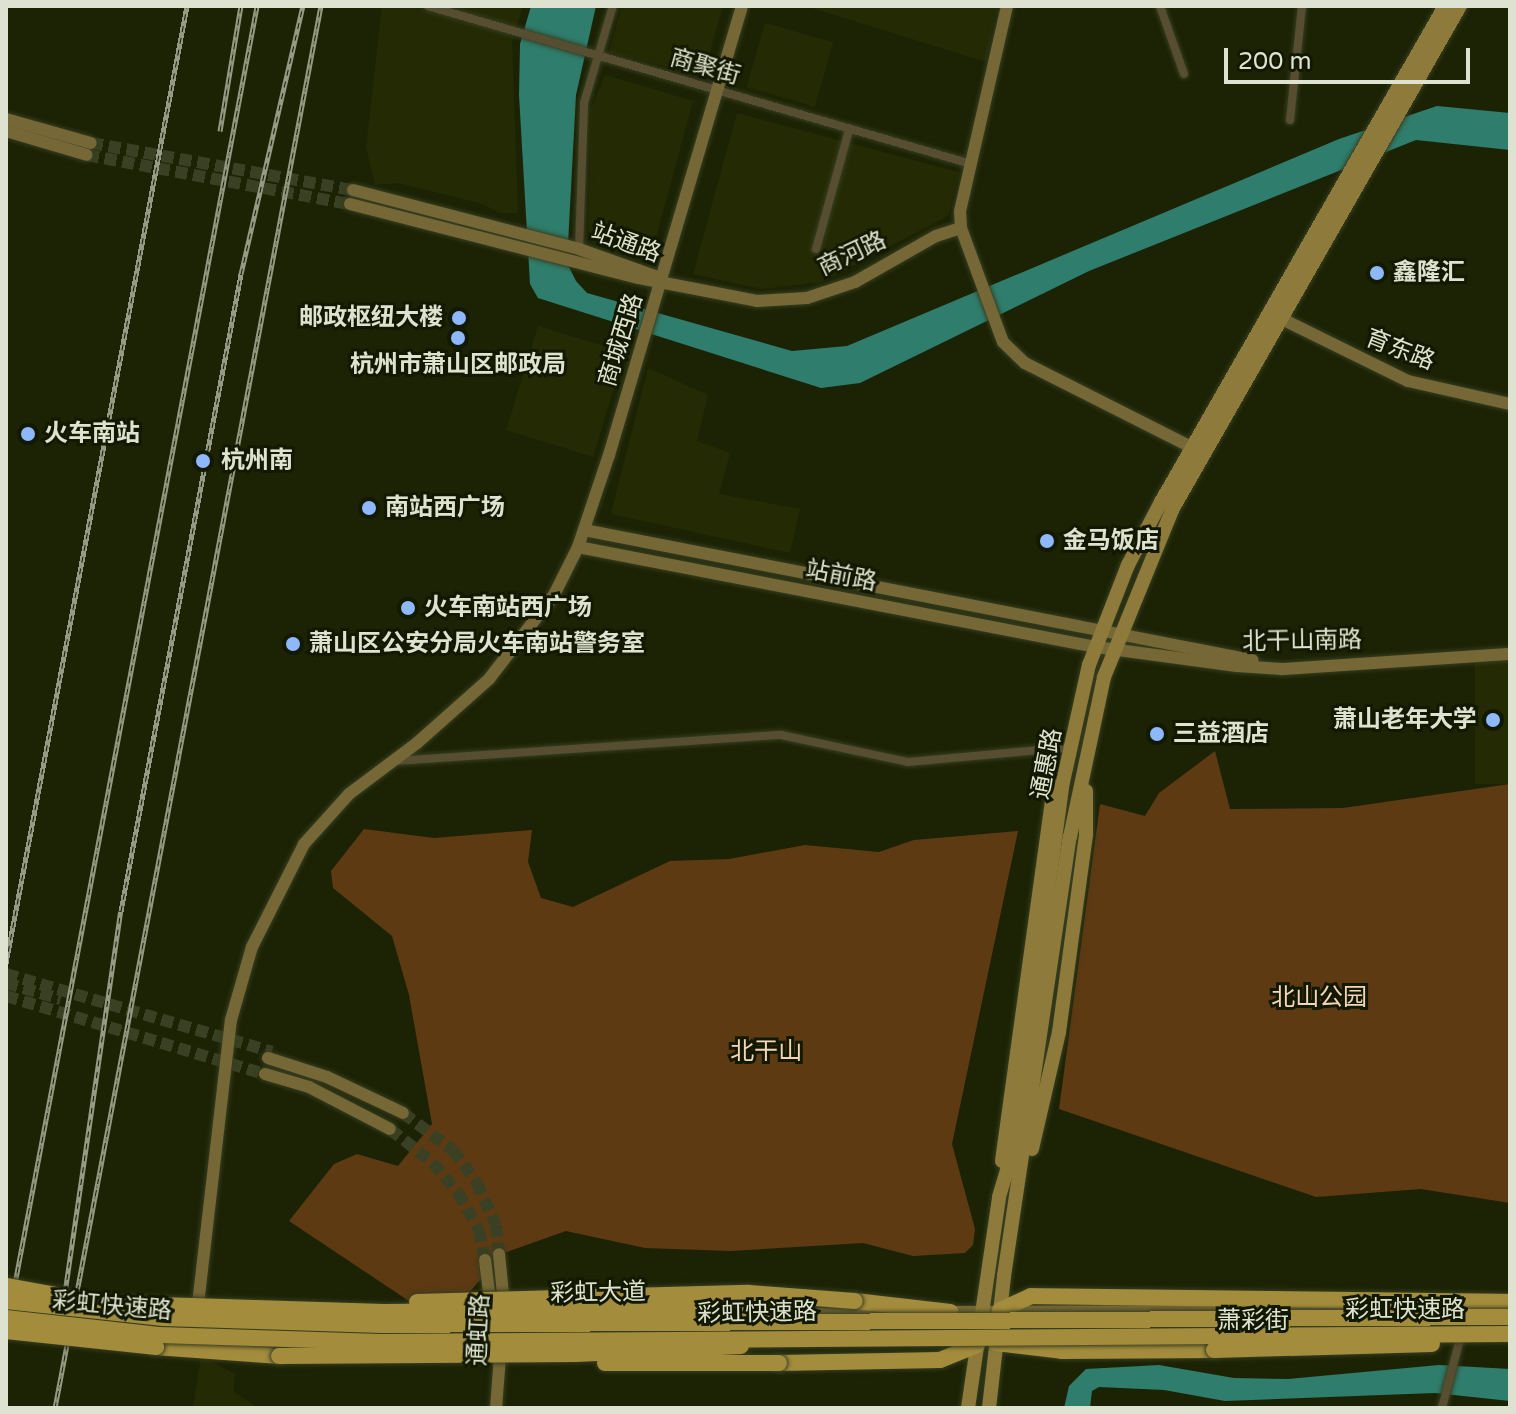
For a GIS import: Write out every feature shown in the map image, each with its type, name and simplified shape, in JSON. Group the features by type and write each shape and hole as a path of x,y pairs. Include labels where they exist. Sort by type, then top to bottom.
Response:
{"highway":[{"path":"6,1283 35,1292 174,1307 761,1308 848,1322"},
{"path":"277,1309 749,1293 950,1312"},
{"path":"1000,1310 1031,1296 1223,1296 1510,1302"},
{"name":"彩虹快速路","path":"6,1301 163,1318 278,1323 1510,1317"},
{"name":"彩虹快速路","path":"6,1318 159,1335 381,1342 807,1336 1510,1337"},
{"path":"6,1331 380,1365 940,1360 977,1345"},
{"path":"279,1356 716,1350 807,1336"},
{"path":"996,1343 1062,1351 1386,1348 1510,1337"}],"main road":[{"name":"商城西路","path":"496,1348 195,1342 231,1020 252,947 304,844 349,794 454,713 506,659 554,595 584,530 664,280 742,6"},
{"path":"1007,6 971,164 961,228 997,325 1014,357 1199,451"},
{"path":"1410,85 1445,6"},
{"path":"1410,85 1460,6"},
{"name":"通惠路","path":"968,1408 999,1197 1012,1153 1063,782 1086,718 1120,642 1155,544 1199,451 1342,186 1410,85"},
{"name":"通惠路","path":"1086,718 1098,640 1128,565 1282,319 1355,195 1410,85"},
{"path":"6,119 89,149 6,131"},
{"name":"站通路","path":"353,190 524,240 579,263 664,280"},
{"name":"站通路","path":"350,204 579,249 641,267 664,280"},
{"name":"商河路","path":"664,280 757,301 807,298 855,282 936,236 961,228"},
{"name":"育东路","path":"1282,319 1408,381 1510,404"},
{"path":"584,530 1098,640"},
{"name":"站前路","path":"578,547 1098,640"},
{"name":"北干山南路","path":"1098,640 1237,666 1301,667 1510,654"},
{"path":"999,1197 1012,1069 1061,748 1086,718"},
{"path":"989,1408 1018,1195 1059,1032 1086,834 1086,718"},
{"path":"270,1055 359,1091 403,1113"},
{"path":"265,1074 309,1087 390,1129"},
{"name":"通虹路","path":"495,1408 499,1254"},
{"name":"通虹路","path":"485,1260 497,1317"},
{"name":"彩虹大道","path":"198,1310 277,1317 1000,1310"},
{"name":"萧彩街","path":"1000,1310 1510,1310"},
{"name":"萧彩街","path":"996,1343 1458,1348 1510,1337"},
{"path":"496,1348 996,1343"}],"street":[{"name":"商聚街","path":"428,6 971,164"},
{"path":"579,249 584,103 613,6"},
{"path":"1160,6 1184,74"},
{"path":"1290,120 1302,6"},
{"path":"816,249 849,130"},
{"path":"394,761 781,735 908,762 1061,748"},
{"path":"1442,1408 1467,1310"}],"shaded area":[{"path":"382,6 523,6 512,43 518,213 500,213 483,204 398,183 375,185 366,147"},
{"path":"622,6 723,6 703,76 609,52"},
{"path":"806,6 997,6 986,62"},
{"path":"765,23 833,43 815,107 747,87"},
{"path":"605,75 693,101 651,256 588,240 591,109"},
{"path":"737,113 959,172 948,216 822,282 761,289 693,274"},
{"path":"538,326 625,353 593,457 506,430"},
{"path":"648,368 708,395 697,441 730,453 719,494 800,509 790,553 611,514"},
{"name":"萧山老年大学","path":"1475,655 1510,655 1510,784 1475,784"},
{"path":"201,1356 235,1374 233,1391 258,1408 193,1408"}],"green space":[{"name":"北山公园","path":"1215,751 1230,809 1343,808 1510,784 1510,1203 1421,1189 1316,1197 1059,1109 1100,804 1145,816 1159,793"},
{"name":"北干山","path":"364,829 434,838 532,830 528,862 541,898 573,907 670,861 729,859 805,845 879,852 914,840 1018,831 952,1144 975,1229 973,1245 965,1253 913,1256 863,1243 731,1251 645,1248 566,1231 504,1253 442,1323 289,1221 334,1164 357,1154 398,1166 432,1124 409,995 392,936 333,888 331,871"}],"water":[{"path":"531,6 596,6 576,95 567,263 576,281 587,293 792,351 847,346 1339,139 1437,106 1510,113 1510,150 1416,140 1089,271 860,383 821,388 538,298 530,284 519,95 520,44"},
{"path":"1159,1365 1234,1378 1288,1379 1439,1365 1510,1369 1510,1401 1435,1393 1225,1401 1164,1390 1099,1387 1092,1391 1090,1408 1064,1408 1069,1386 1086,1369"}],"tunnel":[{"path":"91,143 353,190"},
{"path":"87,155 350,204"},
{"path":"6,974 272,1052"},
{"path":"6,983 61,999"},
{"path":"6,996 265,1074"},
{"path":"403,1113 453,1150 477,1183 496,1225 499,1254"},
{"path":"390,1129 433,1163 458,1193 479,1230 485,1260"}],"railway":[{"path":"6,963 187,6"},
{"path":"220,131 241,6"},
{"path":"6,1331 257,6"},
{"path":"60,1327 121,911 241,274 303,6"},
{"path":"55,1408 321,6"}],"place":[{"name":"鑫隆汇","path":"1377,273"},
{"name":"邮政枢纽大楼","path":"459,318"},
{"name":"杭州市萧山区邮政局","path":"458,338"},
{"name":"火车南站","path":"28,434"},
{"name":"杭州南","path":"203,461"},
{"name":"南站西广场","path":"369,508"},
{"name":"金马饭店","path":"1047,541"},
{"name":"火车南站西广场","path":"408,608"},
{"name":"萧山区公安分局火车南站警务室","path":"293,644"},
{"name":"萧山老年大学","path":"1493,720"},
{"name":"三益酒店","path":"1157,734"}]}
